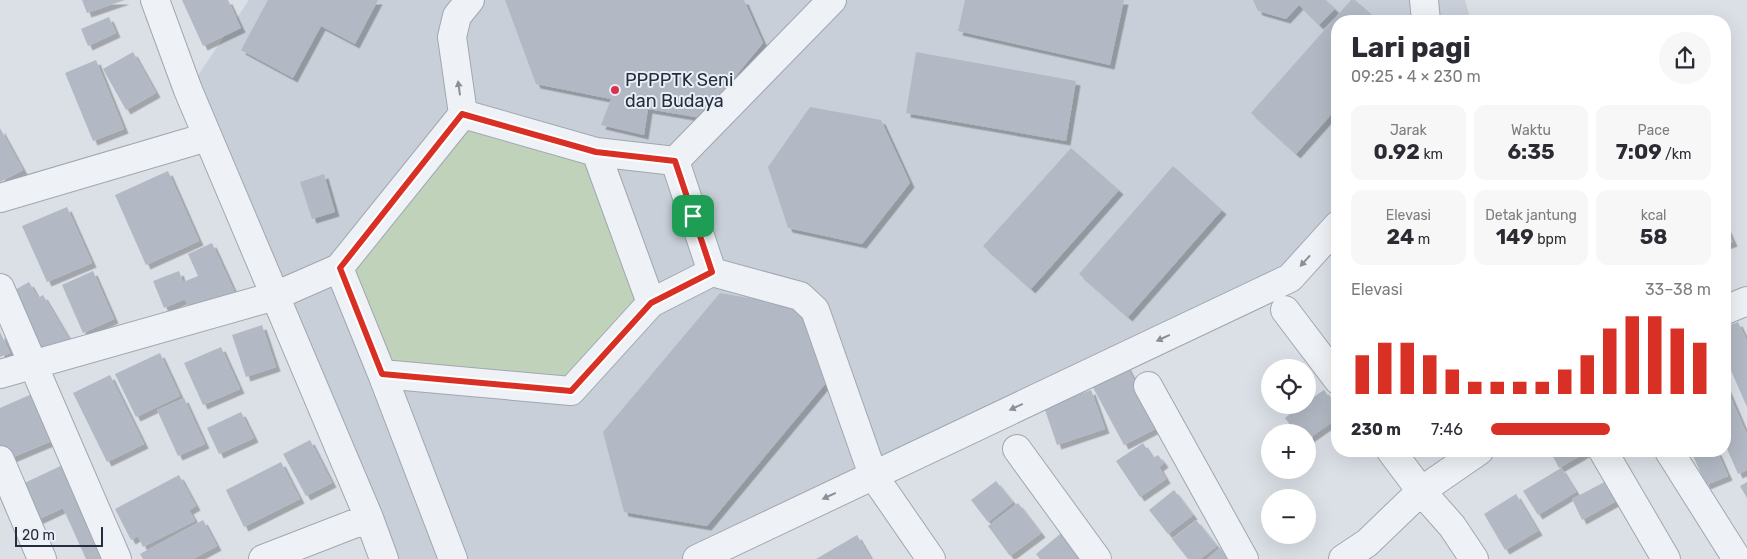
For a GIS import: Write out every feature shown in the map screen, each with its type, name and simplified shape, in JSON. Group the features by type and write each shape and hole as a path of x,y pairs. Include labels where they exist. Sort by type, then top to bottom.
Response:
{"street":[{"path":"156,0 188,90 369,518 384,559"},
{"path":"0,374 275,296 340,268 462,114 452,37 457,16 470,0"},
{"path":"675,161 832,0"},
{"path":"1424,0 1425,15"},
{"path":"462,114 596,152 675,161"},
{"path":"0,198 207,136"},
{"path":"596,152 651,303"},
{"path":"675,161 712,272"},
{"path":"697,559 1290,278 1331,233"},
{"path":"340,268 453,559"},
{"path":"382,374 571,391 651,303 712,272 800,296 814,310 873,475 931,559"},
{"path":"0,288 118,559"},
{"path":"1731,308 1747,301"},
{"path":"1285,310 1331,371"},
{"path":"1148,386 1244,559"},
{"path":"1017,449 1098,559"},
{"path":"1396,457 1421,491 1452,526 1474,559"},
{"path":"1343,559 1367,543 1421,491 1470,457"},
{"path":"1606,457 1666,559"},
{"path":"1673,457 1737,559"},
{"path":"0,460 42,559"},
{"path":"263,559 369,518"}],"shaded area":[{"path":"249,0 1465,0 1469,15 1331,15 1331,239 1290,278 697,559 384,559 188,90"}],"green space":[{"path":"463,114 596,152 651,303 571,391 382,374 339,268"}],"building":[{"path":"82,0 125,0 87,13"},
{"path":"182,0 228,0 241,28 203,46"},
{"path":"268,0 378,0 355,44 321,26 293,78 241,50"},
{"path":"505,0 744,0 763,43 701,118 648,109 644,135 601,125 611,99 536,84"},
{"path":"965,0 1124,0 1110,65 958,31"},
{"path":"1253,0 1326,0 1335,9 1319,25 1299,5 1286,19 1258,11"},
{"path":"1351,0 1355,0 1372,15 1338,15"},
{"path":"109,17 116,33 88,46 81,29"},
{"path":"1331,23 1331,115 1296,154 1251,113"},
{"path":"133,52 156,93 126,110 103,69"},
{"path":"916,52 1076,81 1066,141 906,113"},
{"path":"96,60 124,129 93,141 65,73"},
{"path":"810,107 881,120 910,183 862,244 788,228 768,167"},
{"path":"0,128 23,170 0,182"},
{"path":"1071,148 1119,190 1031,289 983,246"},
{"path":"1173,166 1222,210 1128,317 1079,274"},
{"path":"168,171 199,241 146,265 115,195"},
{"path":"324,174 335,212 312,219 300,182"},
{"path":"67,207 92,263 47,282 22,226"},
{"path":"212,243 235,293 191,313 185,299 164,308 153,281 179,271 183,282 198,276 188,254"},
{"path":"93,271 114,319 83,333 62,285"},
{"path":"29,282 38,298 43,295 69,339 40,356 4,296"},
{"path":"720,293 801,307 826,383 707,526 624,512 603,432"},
{"path":"1738,322 1747,341 1747,407 1731,371 1731,325"},
{"path":"262,325 276,367 246,377 232,335"},
{"path":"0,332 10,353 0,357"},
{"path":"221,347 240,389 203,405 184,363"},
{"path":"160,353 180,396 136,417 115,374"},
{"path":"1125,363 1159,427 1124,445 1090,382"},
{"path":"110,375 144,444 107,462 73,393"},
{"path":"1091,390 1105,429 1057,445 1044,407"},
{"path":"1324,390 1331,400 1331,423 1316,433 1316,424 1289,424 1285,418 1290,414 1316,414 1316,396"},
{"path":"34,393 54,440 4,461 0,451 0,408"},
{"path":"184,398 205,444 178,456 157,410"},
{"path":"1731,398 1747,435 1747,470 1738,474 1731,457"},
{"path":"241,412 254,438 219,454 207,428"},
{"path":"310,440 332,483 306,496 283,454"},
{"path":"1143,443 1153,458 1158,455 1164,463 1159,467 1166,479 1140,497 1116,461"},
{"path":"1553,457 1578,457 1559,468"},
{"path":"1694,457 1720,457 1728,476 1706,485"},
{"path":"69,462 114,559 86,559 63,508 33,522 16,487"},
{"path":"281,462 300,499 244,527 226,490"},
{"path":"1561,468 1576,492 1538,515 1523,491"},
{"path":"179,475 196,506 189,510 195,521 143,547 138,536 131,540 115,509"},
{"path":"1612,478 1622,498 1582,520 1572,499"},
{"path":"996,481 1013,502 988,522 971,500"},
{"path":"1747,482 1747,498 1740,486"},
{"path":"1174,490 1193,515 1168,534 1149,510"},
{"path":"1516,494 1538,531 1505,550 1484,514"},
{"path":"1018,503 1041,533 1010,556 988,526"},
{"path":"203,520 217,546 193,559 143,559 140,554"},
{"path":"1196,520 1217,546 1200,559 1188,559 1172,539"},
{"path":"1071,525 1099,559 1040,559 1036,554"},
{"path":"857,535 871,559 816,559"},
{"path":"1220,548 1228,559 1207,559"}],"place":[{"name":"PPPPTK Seni dan Budaya","path":"615,90"}],"route":[{"path":"462,114 596,152 675,161 693,216 712,272 651,303 571,391 382,374 340,268 462,114"}]}
